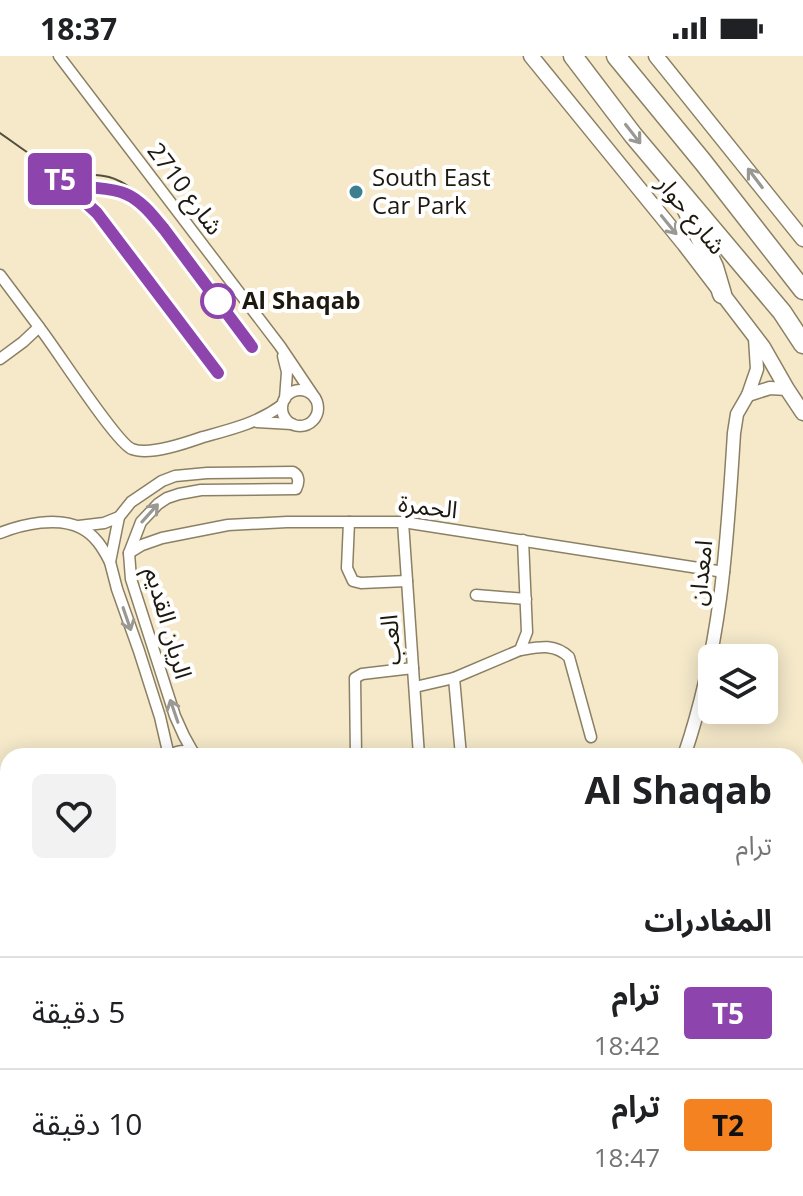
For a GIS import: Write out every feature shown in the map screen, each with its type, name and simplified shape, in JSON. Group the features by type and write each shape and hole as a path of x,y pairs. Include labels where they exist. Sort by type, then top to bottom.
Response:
{"highway":[{"name":"شارع حوار","path":"573,56 633,135 782,312 803,344"},
{"name":"شارع حوار","path":"616,56 803,290"},
{"path":"673,182 714,267 722,294"}],"main road":[{"name":"شارع حوار","path":"531,56 685,245 763,347 803,413"},
{"path":"656,56 803,239"}],"street":[{"name":"شارع 2710","path":"59,56 280,346 315,398"},
{"path":"0,275 115,433 131,449 153,451 169,448 255,422 284,402 290,394 303,391 315,398 318,411 305,425 255,422"},
{"path":"0,359 39,327"},
{"name":"امعدان","path":"687,748 699,714 713,648 724,572 734,433 737,414 757,369 755,338"},
{"name":"شارع 2710","path":"280,346 287,372 284,402"},
{"path":"748,395 770,388 787,389"},
{"path":"284,402 283,413 292,424"},
{"name":"الريان القديم","path":"168,748 110,562 119,517 131,502 175,476 293,472 298,481 296,489 201,490 167,498 141,522 129,553 131,579 175,716 192,748"},
{"path":"0,533 12,528 49,523 79,526 104,523 119,517"},
{"path":"349,522 347,568 353,581 407,581"},
{"name":"الحمرة","path":"129,553 162,538 228,525 403,522 724,572"},
{"name":"العب","path":"403,522 419,748"},
{"path":"79,526 101,545 110,562"},
{"path":"520,650 527,632 523,540"},
{"path":"476,595 526,599"},
{"path":"415,687 454,678 520,650 553,647 569,657 591,737"},
{"path":"356,748 355,678 362,674 413,668"},
{"path":"454,678 460,748"}],"tram line":[{"path":"0,133 52,167 70,173 113,178 132,189 252,347"},
{"path":"46,172 71,189 97,213 218,373"},
{"name":"T5","path":"218,373 97,213 52,176 72,184 118,191 136,200 164,229 252,347"},
{"path":"67,182 119,192 136,199"}],"place":[{"name":"South East Car Park","path":"356,192"},
{"name":"Al Shaqab","path":"218,301"}]}
